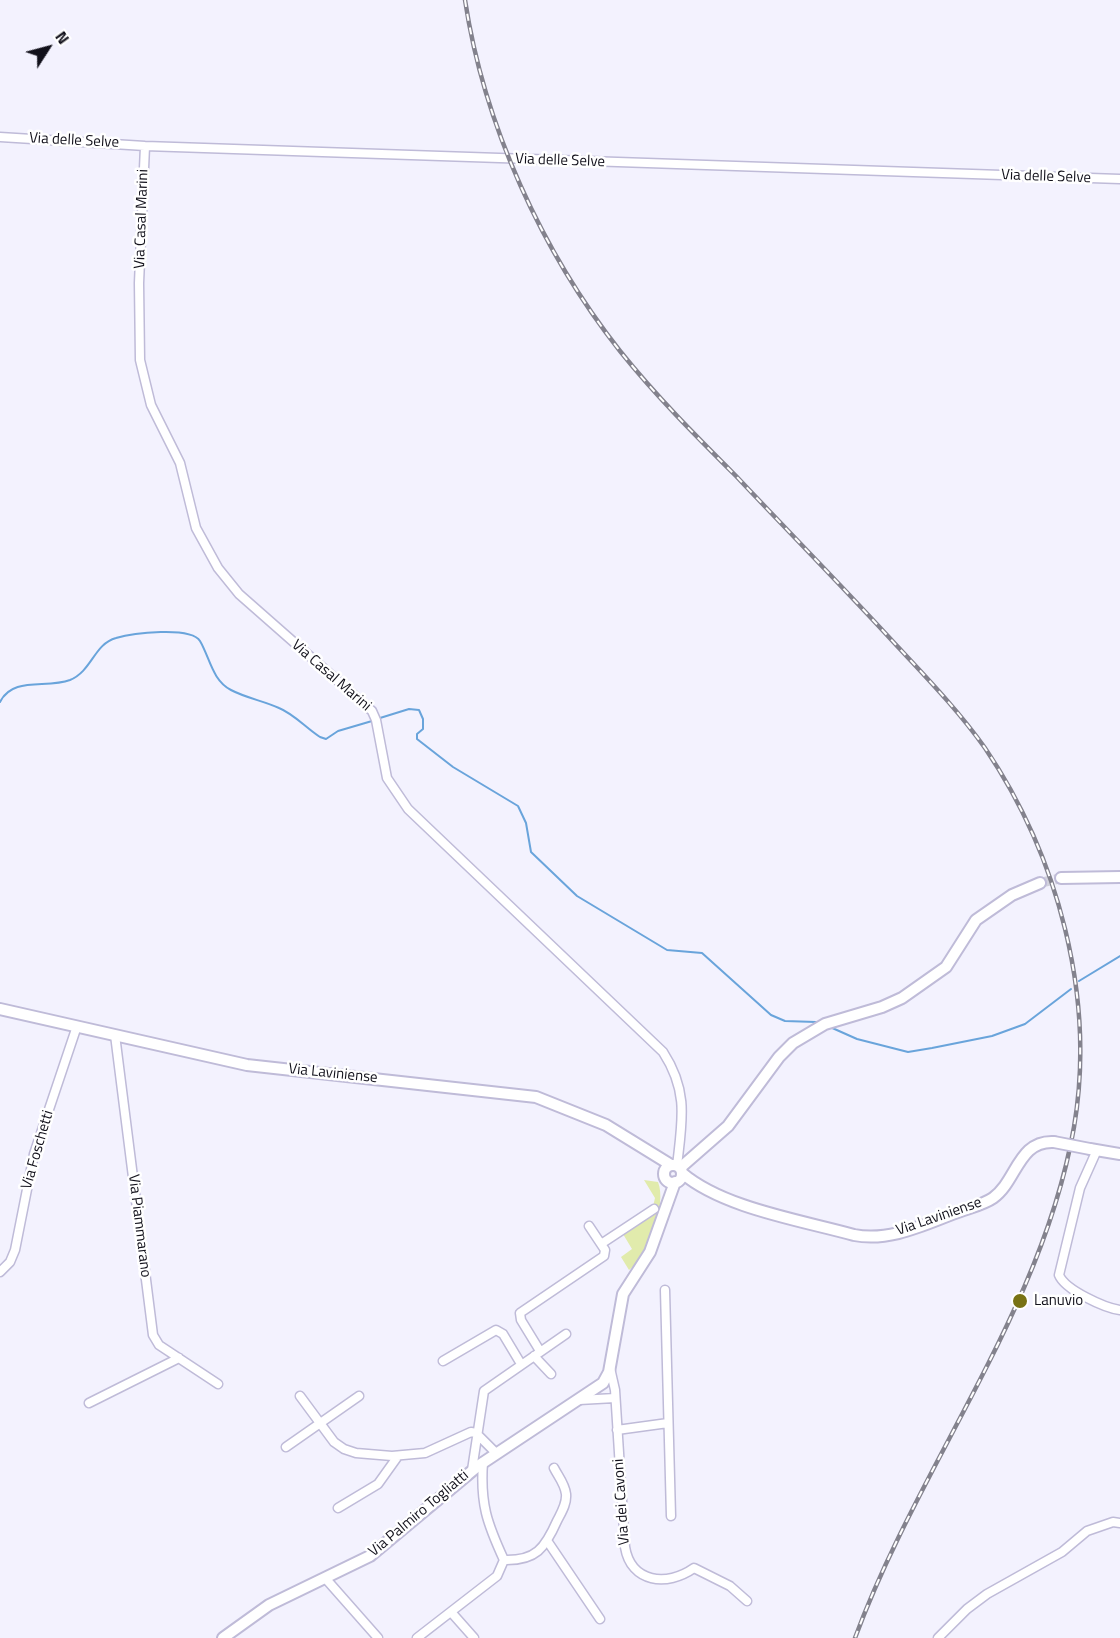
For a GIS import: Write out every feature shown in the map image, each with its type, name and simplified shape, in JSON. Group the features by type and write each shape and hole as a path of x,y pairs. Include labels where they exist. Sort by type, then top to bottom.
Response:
{"street":[{"name":"Via delle Selve","path":"0,137 145,146 1120,179"},
{"name":"Via Casal Marini","path":"145,146 139,296 141,365 151,405 180,463 190,512 201,539 222,574 244,599 373,713 387,778 408,809 663,1052 676,1075 683,1101 674,1173"},
{"path":"1061,878 1120,877"},
{"path":"674,1173 728,1126 781,1054 793,1043 825,1023 882,1007 902,998 946,967 979,917 1016,893 1040,883"},
{"name":"Via Laviniense","path":"0,1009 247,1065 531,1096 586,1115 656,1156 674,1173 697,1186 737,1202 850,1234 878,1237 913,1228 992,1199 1003,1188 1028,1152 1039,1144 1054,1142 1093,1150"},
{"name":"Via Foschetti","path":"0,1272 10,1262 15,1250 34,1154 77,1026"},
{"name":"Via Piammarano","path":"115,1035 152,1332 159,1345 218,1384"},
{"path":"1120,1154 1093,1150 1080,1188 1059,1272 1062,1281 1104,1306 1120,1310"},
{"name":"Via Palmiro Togliatti","path":"224,1638 269,1605 326,1579 373,1553 472,1470 603,1383 610,1368 623,1294 650,1252 674,1173"},
{"path":"602,1244 654,1209"},
{"path":"551,1374 537,1353 521,1320 521,1311 602,1259 605,1253 602,1244 589,1226"},
{"path":"665,1290 671,1516"},
{"path":"443,1361 496,1330 502,1334 521,1364"},
{"path":"472,1470 484,1390 566,1334"},
{"path":"89,1403 179,1358"},
{"name":"Via dei Cavoni","path":"610,1368 615,1398 624,1543 629,1563 640,1575 654,1580 675,1577 694,1568 730,1586 747,1602"},
{"path":"286,1447 359,1395"},
{"path":"300,1396 334,1442 346,1450 362,1455 398,1456 435,1450 467,1432 478,1435 496,1453"},
{"name":"Via Palmiro Togliatti","path":"579,1400 615,1398"},
{"path":"617,1430 668,1423"},
{"path":"338,1508 378,1484 398,1456"},
{"path":"417,1638 497,1576 504,1560 483,1508 483,1462"},
{"path":"504,1560 517,1560 533,1554 548,1542 566,1499 562,1483 554,1468"},
{"path":"938,1638 967,1609 987,1594 1066,1550 1087,1531 1113,1522 1120,1523"},
{"path":"548,1542 600,1619"},
{"path":"326,1579 378,1638"},
{"path":"451,1612 474,1638"}],"green space":[{"path":"644,1180 658,1182 660,1203 658,1216 649,1242 629,1270 621,1257 632,1249 623,1234 651,1215 655,1198"}],"waterway":[{"path":"0,702 6,694 22,686 70,680 83,670 103,646 116,638 135,634 174,632 194,636 200,641 215,675 225,686 284,711 320,737 326,739 338,731 372,721"},
{"path":"380,718 409,709 419,710 423,719 423,729 417,734 417,739 453,767 518,806 526,823 531,852 577,896 667,950 702,953 771,1015 785,1021 816,1022"},
{"path":"1079,981 1120,956"},
{"path":"830,1027 857,1039 908,1052 992,1036 1025,1024 1071,989"}],"tunnel":[{"path":"1040,883 1061,878"}],"railway":[{"path":"465,0 486,94 520,185 566,272 592,313 620,351 662,400 868,614 974,733 1011,790 1033,834 1051,881 1065,929 1075,978 1080,1028 1079,1078 1074,1127 1058,1195 1035,1260 1008,1324 881,1574 855,1638"}],"place":[{"name":"Lanuvio","path":"1020,1301"}]}
